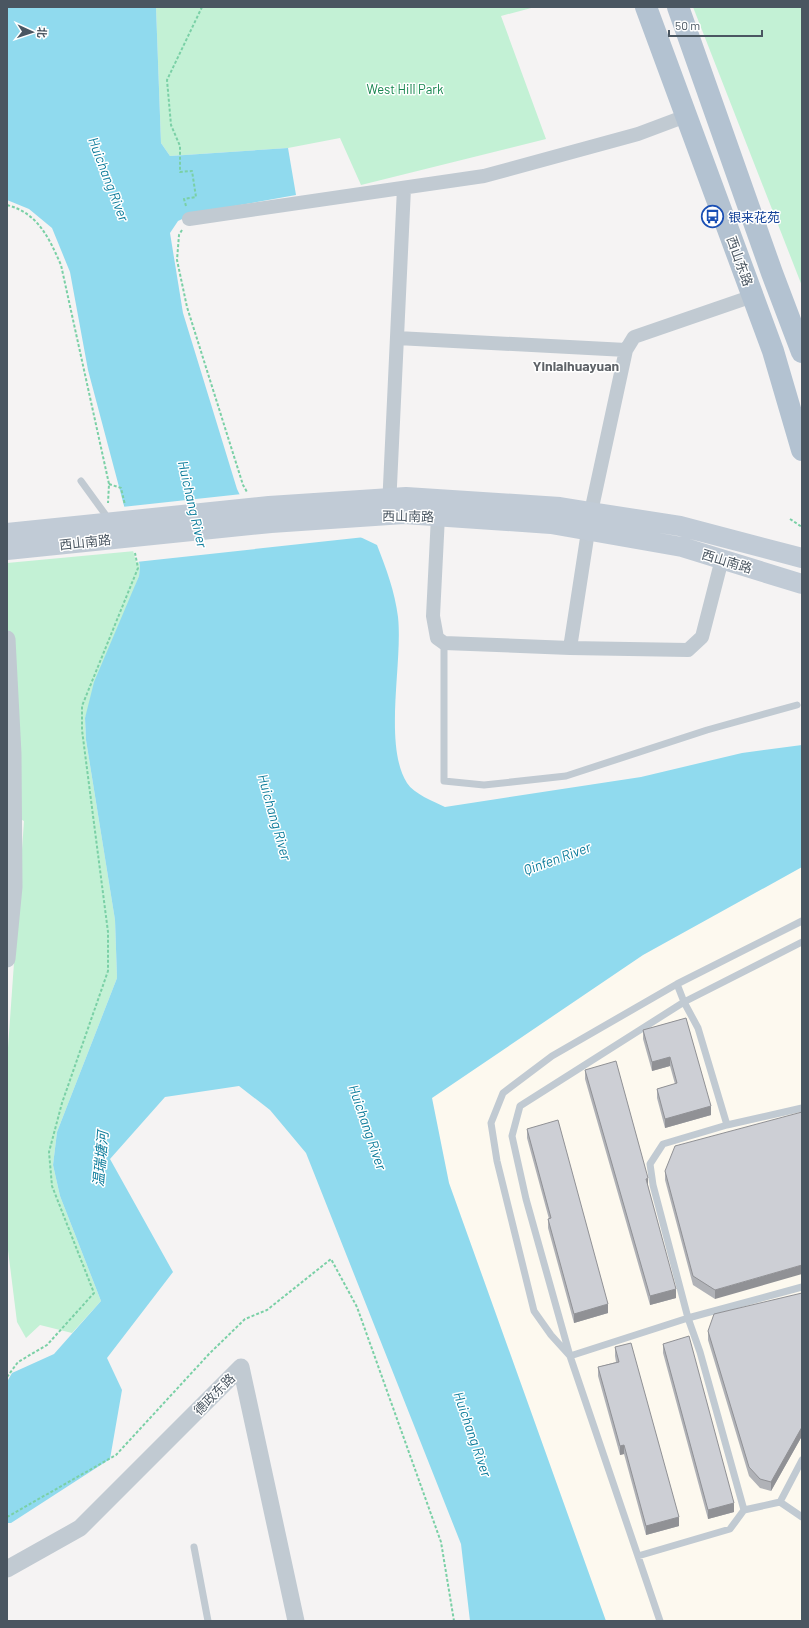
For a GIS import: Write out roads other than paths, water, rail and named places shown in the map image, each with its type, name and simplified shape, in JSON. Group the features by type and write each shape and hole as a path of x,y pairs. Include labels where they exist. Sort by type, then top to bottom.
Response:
{"main road":[{"name":"西山东路","path":"646,7 773,351 802,450"},
{"name":"西山东路","path":"678,7 772,273 802,352"},
{"name":"西山南路","path":"7,533 106,525 389,507 406,497 560,507 589,521 682,547 802,584"},
{"name":"西山南路","path":"389,507 404,514 551,524 589,521 680,526 802,558"},
{"name":"西山南路","path":"7,550 106,525"}],"street":[{"path":"189,219 484,176 638,134 686,116"},
{"path":"389,507 404,188"},
{"path":"570,648 589,521 626,350 634,337 753,296"},
{"path":"397,338 626,350"},
{"path":"438,516 433,616 437,638 444,643 570,648 688,650 702,637 722,559"},
{"path":"7,639 13,754 14,871 7,959"},
{"name":"德政东路","path":"7,1569 80,1528 241,1367 296,1621"}],"lane":[{"path":"81,481 106,525"},
{"path":"444,643 444,782 484,784 566,776 707,730 798,705"},
{"path":"570,1356 551,1336 534,1311 496,1161 491,1123 503,1093 552,1056 677,984 802,921"},
{"path":"660,1621 570,1356 526,1200 512,1136 520,1106 684,1002 802,942"},
{"path":"677,984 684,1002 698,1028 727,1125"},
{"path":"744,1510 700,1352 688,1318 653,1185 650,1164 663,1144 727,1125 802,1108"},
{"path":"570,1356 688,1318 802,1287"},
{"path":"780,1502 802,1460"},
{"path":"638,1556 730,1529 744,1510 780,1502 802,1517"},
{"path":"194,1547 208,1621"}],"water":[{"path":"7,7 156,7 161,143 170,156 288,148 296,195 195,213 178,221 170,233 183,313 237,489 250,516 265,529 291,538 356,535 377,545 387,571 398,617 399,635 395,703 396,747 400,767 407,783 414,791 445,807 641,777 742,753 802,745 802,867 643,955 432,1098 449,1183 606,1621 470,1621 461,1544 306,1153 270,1110 239,1086 165,1097 110,1159 173,1272 107,1358 122,1390 110,1459 11,1523 7,1523 7,1382 12,1373 54,1354 101,1301 60,1196 53,1165 57,1132 117,978 115,920 86,740 85,718 94,682 139,576 140,566 88,370 70,272 52,228 29,209 7,200"}],"place":[{"name":"银来花苑","path":"712,217"}],"district":[{"name":"Yinlaihuayuan","path":"576,365"}],"park label":[{"name":"West Hill Park","path":"405,89"}],"water label":[{"name":"Huichang River","path":"109,179"},
{"name":"Huichang River","path":"193,504"},
{"name":"Huichang River","path":"275,817"},
{"name":"Qinfen River","path":"557,858"},
{"name":"Huichang River","path":"368,1127"},
{"name":"温瑞塘河","path":"100,1159"},
{"name":"Huichang River","path":"473,1434"}]}
